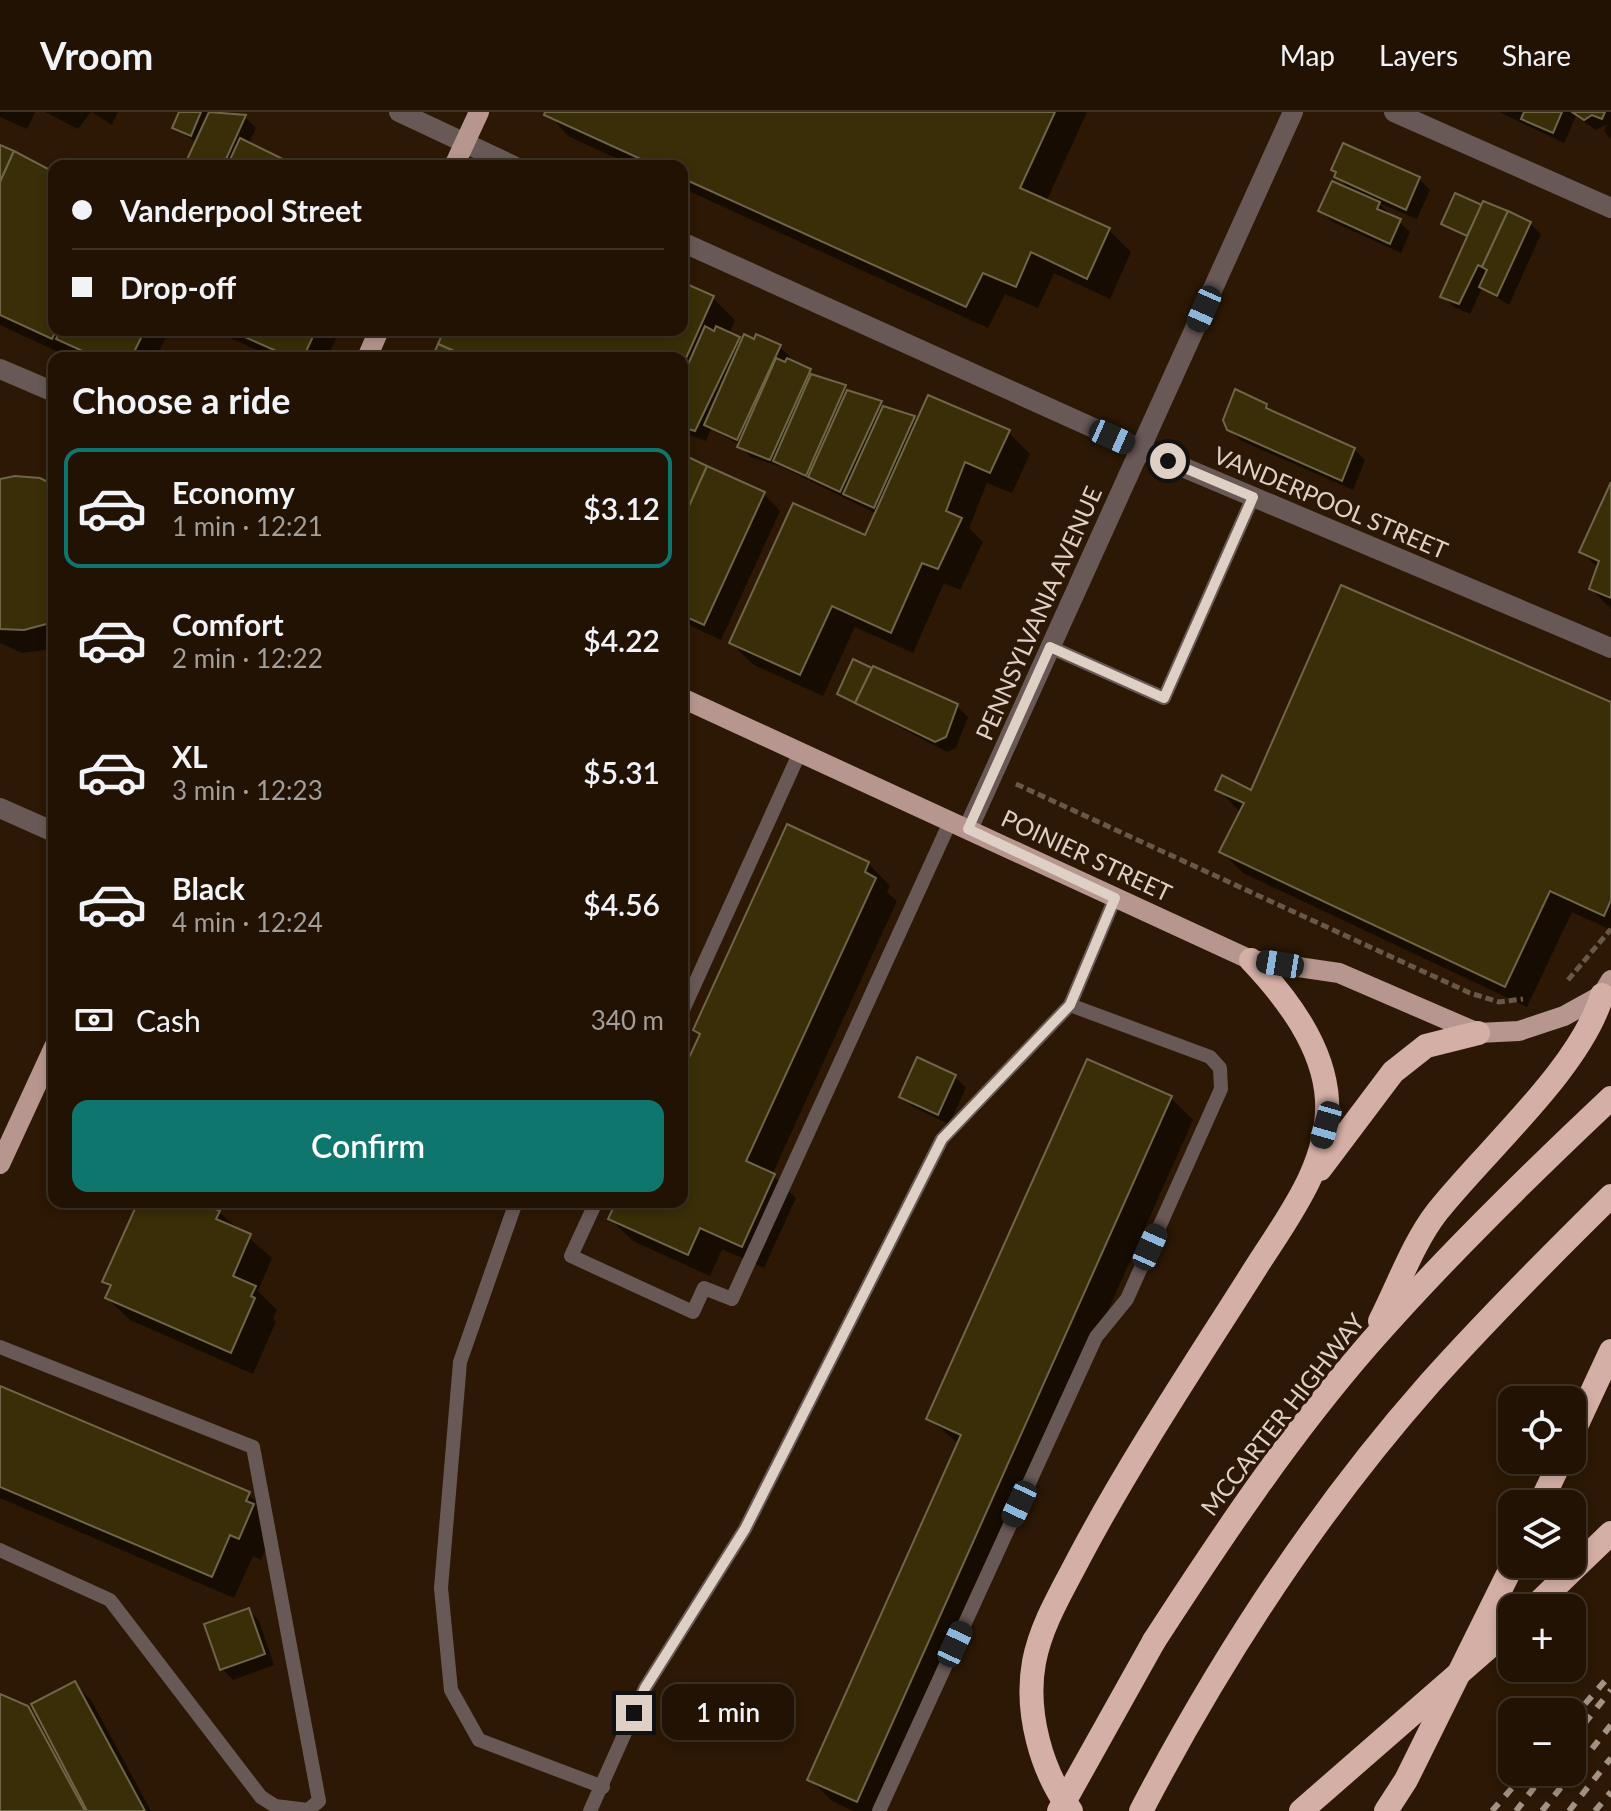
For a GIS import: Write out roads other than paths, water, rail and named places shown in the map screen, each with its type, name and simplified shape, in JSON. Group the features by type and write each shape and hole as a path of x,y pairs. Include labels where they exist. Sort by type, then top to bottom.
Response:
{"highway":[{"path":"1251,960 1283,993 1323,1073 1326,1125 1310,1181"},
{"path":"1367,1346 1435,1215 1523,1114 1594,1022 1606,988"},
{"path":"1071,1811 1044,1762 1033,1713 1034,1663 1050,1614 1139,1454 1310,1181 1393,1072 1426,1046 1478,1033"},
{"name":"MCCARTER HIGHWAY","path":"1059,1811 1154,1641 1222,1537 1367,1346 1508,1194 1611,1098"},
{"path":"1141,1811 1184,1728 1320,1522 1429,1385 1611,1196"},
{"path":"1586,1405 1611,1351"},
{"path":"1548,1594 1611,1533"},
{"path":"1386,1811 1406,1780 1506,1578"},
{"path":"1301,1811 1419,1712 1498,1640"}],"main road":[{"path":"457,160 479,112"},
{"name":"POINIER STREET","path":"688,701 1251,960 1339,973 1478,1033"},
{"path":"1478,1033 1519,1031 1564,1016 1606,988"},
{"path":"0,1164 48,1060"}],"street":[{"path":"399,112 501,160"},
{"name":"PENNSYLVANIA AVENUE","path":"959,825 993,773 1293,112"},
{"path":"1394,112 1611,208"},
{"name":"VANDERPOOL STREET","path":"688,245 1140,449 1611,648"},
{"path":"0,369 48,389"},
{"path":"0,808 48,829"}],"lane":[{"path":"1050,647 1164,698 1253,497"},
{"path":"688,999 800,752"},
{"path":"593,1208 571,1256 693,1312 704,1288 732,1299 959,825"},
{"path":"590,1811 645,1688 745,1529 942,1139 1070,1005 1115,898"},
{"path":"879,1811 1096,1337 1127,1299 1221,1089 1220,1068 1210,1057 1070,1005"},
{"path":"514,1208 460,1362 441,1588 451,1690 479,1740 603,1787"},
{"path":"0,1347 253,1447 319,1801 308,1810 275,1806 261,1797 110,1600 0,1550"}],"railway":[{"path":"1586,1703 1611,1674"},
{"path":"1586,1721 1611,1690"},
{"path":"1542,1811 1611,1725"},
{"path":"1569,1811 1611,1758"},
{"path":"1492,1811 1514,1786"},
{"path":"1516,1811 1535,1786"},
{"path":"1595,1811 1611,1792"}]}
